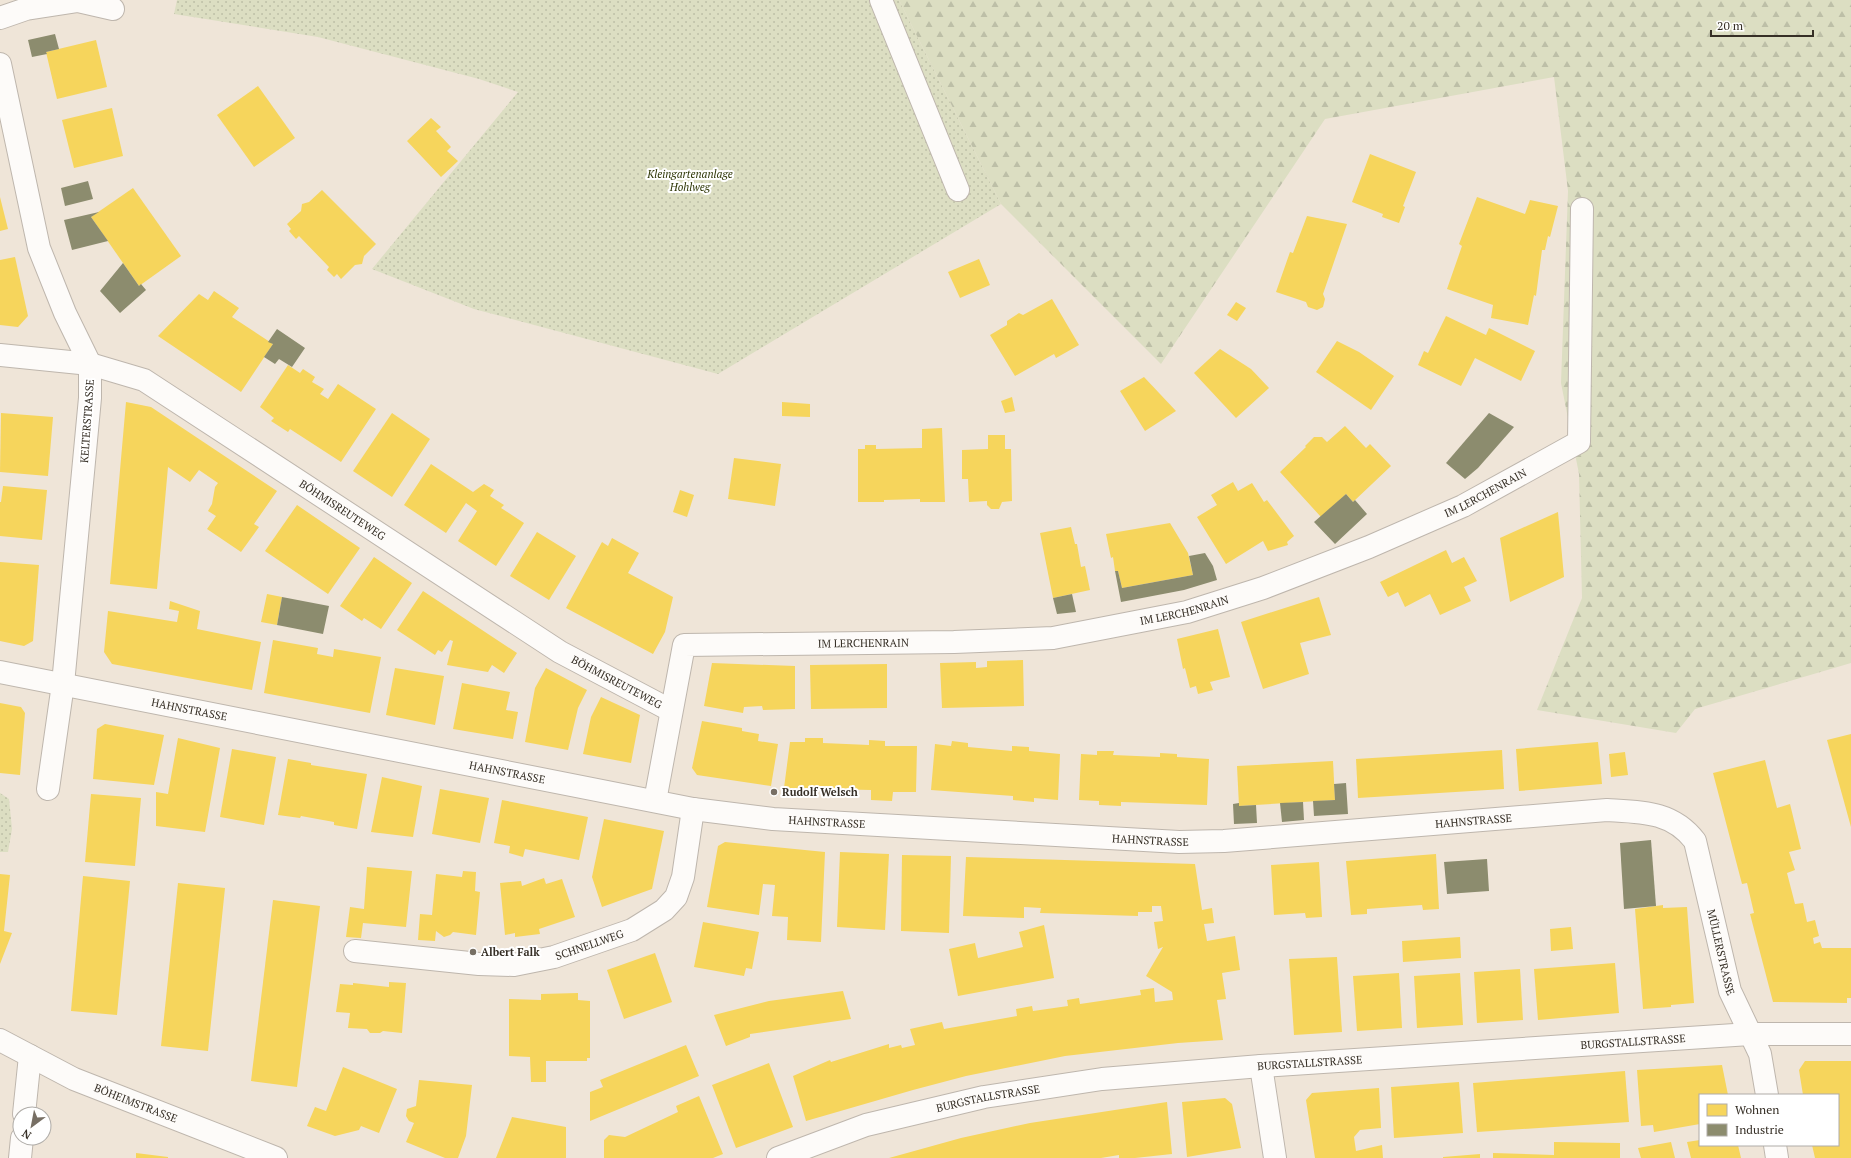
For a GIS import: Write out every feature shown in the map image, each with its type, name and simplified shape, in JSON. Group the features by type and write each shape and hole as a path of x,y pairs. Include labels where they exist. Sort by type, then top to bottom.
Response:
{"street":[{"path":"881,0 958,190"},
{"path":"0,18 26,9 78,1 113,9"},
{"name":"KELTERSTRASSE","path":"0,64 40,248 64,313 90,364 90,398 63,684 48,789"},
{"name":"IM LERCHENRAIN","path":"655,801 670,710 684,645 954,642 1053,638 1187,612 1263,588 1369,547 1463,506 1579,442 1582,209"},
{"name":"BÖHMISREUTEWEG","path":"0,355 90,364 144,380 560,652 670,710"},
{"name":"HAHNSTRASSE","path":"0,672 693,809 773,819 1179,842 1224,842 1607,810 1649,812 1666,818"},
{"name":"SCHNELLWEG","path":"355,951 479,964 514,965 554,957 632,930 664,910 676,897 683,877 693,809"},
{"name":"MÜLLERSTRASSE","path":"1666,818 1686,830 1695,841 1730,991 1760,1054 1767,1094"},
{"name":"BURGSTALLSTRASSE","path":"778,1158 866,1125 984,1098 1102,1078 1261,1066 1750,1034 1851,1034"},
{"name":"BÖHEIMSTRASSE","path":"0,1040 74,1079 276,1158"},
{"path":"25,1106 30,1056"},
{"path":"1261,1066 1275,1158"},
{"path":"20,1158 21,1146"},
{"path":"1775,1146 1777,1158"}],"green space":[{"name":"Kleingartenanlage Hohlweg","path":"177,0 899,0 1001,204 718,374 474,309 372,269 518,92 479,79 318,37 174,14"},
{"path":"899,0 1851,0 1851,663 1695,709 1676,733 1537,710 1582,598 1579,474 1561,383 1568,191 1554,77 1325,119 1161,364 1001,204"},
{"path":"0,793 9,799 12,829 8,852 0,852"}],"building: Wohnen":[{"path":"96,40 107,87 57,99 46,52"},
{"path":"258,86 295,138 254,167 217,115"},
{"path":"112,108 123,156 74,168 62,120"},
{"path":"431,118 441,127 436,131 451,147 447,151 458,161 441,177 407,141"},
{"path":"1370,154 1416,172 1403,206 1405,207 1399,223 1382,217 1383,214 1352,202"},
{"path":"133,188 181,256 139,286 91,217"},
{"path":"322,190 376,244 364,256 362,264 355,265 341,279 337,274 334,277 327,270 329,267 299,236 296,239 289,231 291,229 287,224 301,211 302,204 309,202"},
{"path":"0,197 8,229 0,231"},
{"path":"1477,197 1525,214 1530,200 1558,206 1550,237 1548,236 1545,250 1542,250 1536,296 1534,295 1528,325 1491,318 1493,305 1447,289 1462,246 1459,244"},
{"path":"1307,216 1347,224 1323,294 1325,299 1323,307 1317,310 1308,307 1306,302 1276,292 1290,252 1293,253"},
{"path":"15,257 28,316 18,327 0,325 0,260"},
{"path":"979,259 990,285 960,298 948,272"},
{"path":"214,291 239,308 232,317 273,344 241,392 158,336 199,294 208,300"},
{"path":"1052,299 1079,345 1056,358 1054,354 1015,376 990,335 1007,325 1007,321 1019,313 1023,315"},
{"path":"1236,302 1246,308 1237,321 1227,315"},
{"path":"1446,316 1486,335 1489,328 1535,351 1521,381 1475,358 1461,386 1418,365 1424,351 1428,353"},
{"path":"1337,341 1359,352 1394,376 1371,410 1316,372"},
{"path":"1220,349 1251,369 1269,388 1236,418 1194,373"},
{"path":"288,365 300,373 303,369 315,377 312,382 324,389 320,394 328,399 338,384 376,409 341,462 290,429 288,432 271,421 274,418 260,407"},
{"path":"1144,377 1176,411 1145,431 1120,391"},
{"path":"1012,397 1015,411 1005,413 1001,401"},
{"path":"126,402 151,407 277,491 254,524 259,527 241,552 207,529 216,516 208,511 212,504 215,487 218,483 199,470 190,482 168,467 157,589 110,584"},
{"path":"782,402 810,404 810,417 782,416"},
{"path":"1,413 53,417 48,476 0,472"},
{"path":"392,413 430,439 392,497 353,471"},
{"path":"1345,426 1366,448 1370,444 1391,466 1353,502 1346,494 1321,517 1280,472 1306,447 1305,446 1314,437 1322,437 1327,442"},
{"path":"942,428 945,502 920,502 920,499 884,500 884,502 858,502 858,449 865,449 865,445 876,445 876,449 922,448 922,429"},
{"path":"988,435 1005,435 1005,449 1011,449 1012,501 1002,502 999,509 991,509 987,505 987,501 969,502 968,479 962,479 962,450 988,449"},
{"path":"734,458 781,464 775,506 728,499"},
{"path":"431,464 473,492 484,484 494,490 490,496 504,505 501,508 524,523 496,566 458,541 477,511 466,503 446,533 404,505"},
{"path":"1233,482 1238,491 1252,483 1264,502 1267,500 1294,536 1287,542 1288,545 1268,551 1263,541 1226,564 1197,517 1217,505 1211,495"},
{"path":"3,486 47,490 42,540 0,536 0,502"},
{"path":"680,490 694,495 687,517 673,512"},
{"path":"297,505 360,548 328,594 265,551"},
{"path":"1558,512 1564,577 1510,602 1500,538"},
{"path":"1170,523 1188,553 1193,575 1122,588 1118,571 1115,571 1113,557 1111,558 1106,534"},
{"path":"1071,527 1075,544 1077,544 1081,567 1085,566 1090,590 1053,598 1040,533"},
{"path":"537,532 576,556 549,600 510,576"},
{"path":"612,538 639,553 628,573 673,597 665,632 653,654 566,608 602,542 608,546"},
{"path":"1446,550 1452,563 1464,557 1477,581 1464,587 1471,601 1440,615 1430,594 1405,607 1398,592 1388,597 1380,582"},
{"path":"374,557 412,583 381,629 364,618 362,621 340,606"},
{"path":"0,562 39,565 33,641 24,646 0,641"},
{"path":"423,591 517,653 504,673 492,665 488,672 447,665 453,641 450,640 442,652 438,650 435,655 397,630"},
{"path":"267,594 282,597 277,625 261,622"},
{"path":"1319,597 1331,635 1300,643 1309,674 1263,689 1241,622"},
{"path":"170,601 200,611 197,629 261,642 252,690 112,664 104,652 108,611 177,622 179,611 169,609"},
{"path":"1218,629 1230,677 1210,682 1213,690 1198,694 1196,686 1190,688 1185,668 1183,669 1177,639"},
{"path":"273,640 318,648 317,654 333,657 334,649 381,657 370,713 264,693"},
{"path":"1023,660 1024,706 942,708 940,663 976,662 976,668 987,667 987,661"},
{"path":"712,663 795,666 795,709 763,710 762,706 744,707 743,713 704,706"},
{"path":"887,664 887,708 811,709 810,665"},
{"path":"395,668 444,676 435,725 386,715"},
{"path":"546,668 587,690 578,708 568,750 525,742 535,688"},
{"path":"462,683 510,692 506,710 518,712 513,739 453,729"},
{"path":"601,697 640,715 631,763 583,754 591,717"},
{"path":"0,703 21,707 25,713 20,775 0,773"},
{"path":"702,721 742,728 742,731 759,734 758,741 778,744 771,786 697,775 692,768"},
{"path":"105,724 164,735 154,785 93,779 97,729"},
{"path":"1851,734 1851,827 1827,740"},
{"path":"178,738 220,748 205,832 156,826 156,792 168,794"},
{"path":"805,738 823,738 823,743 869,745 869,740 885,741 885,746 917,746 916,792 893,792 892,801 871,800 871,790 784,788 790,742 805,742"},
{"path":"952,741 968,743 968,747 1012,751 1012,746 1029,747 1029,751 1060,754 1058,800 1034,798 1034,802 1013,800 1013,796 931,790 935,744 951,746"},
{"path":"1598,742 1602,784 1519,791 1516,749"},
{"path":"232,749 276,757 264,825 220,817"},
{"path":"1502,750 1504,789 1358,798 1356,759"},
{"path":"1097,751 1114,751 1113,755 1160,757 1160,753 1177,754 1177,757 1209,759 1207,805 1121,802 1121,806 1099,805 1099,801 1079,800 1081,754 1097,755"},
{"path":"1625,752 1628,775 1611,777 1609,754"},
{"path":"288,759 311,763 311,765 367,774 357,829 334,825 334,822 301,816 300,818 278,815"},
{"path":"1765,760 1777,808 1790,804 1801,849 1789,852 1795,870 1787,873 1795,904 1803,903 1807,922 1815,920 1819,936 1813,938 1814,944 1820,942 1822,948 1851,948 1851,998 1847,998 1847,1003 1773,1002 1750,914 1754,913 1747,883 1742,884 1713,773"},
{"path":"1333,761 1335,800 1239,806 1237,766"},
{"path":"382,777 422,786 413,837 371,832"},
{"path":"440,789 489,798 480,843 432,834"},
{"path":"91,794 141,798 135,866 85,862"},
{"path":"502,800 588,817 579,860 525,849 523,857 509,853 510,846 494,843"},
{"path":"604,819 664,831 652,889 602,907 592,877"},
{"path":"725,842 825,852 821,942 787,940 788,917 772,916 775,885 763,884 759,915 707,907 718,846"},
{"path":"840,852 889,854 885,930 837,927"},
{"path":"1436,854 1439,909 1423,910 1422,905 1367,909 1367,914 1351,915 1346,861"},
{"path":"902,855 951,856 949,933 901,931"},
{"path":"966,857 1195,864 1202,910 1212,908 1214,923 1204,924 1207,941 1235,936 1240,970 1222,973 1226,999 1217,1000 1223,1040 1178,1043 1065,1056 966,1076 806,1121 793,1076 830,1060 831,1062 889,1044 889,1048 901,1045 902,1048 915,1045 910,1029 942,1022 944,1029 1017,1016 1016,1009 1032,1006 1033,1011 1068,1006 1067,1000 1079,998 1080,1004 1141,995 1140,990 1154,988 1155,1002 1173,1000 1172,992 1146,976 1163,947 1158,949 1154,922 1163,921 1161,906 1152,906 1152,912 1138,912 1138,916 1040,913 1041,908 1024,907 1024,918 963,916"},
{"path":"1319,862 1322,917 1306,918 1305,913 1274,915 1271,865"},
{"path":"367,867 412,871 406,927 363,923 361,938 346,937 350,907 364,909"},
{"path":"463,871 476,872 475,891 480,892 476,935 453,932 444,937 436,931 435,941 418,940 420,914 432,915 436,874 462,877"},
{"path":"0,874 10,875 4,931 12,933 0,964"},
{"path":"83,876 130,881 117,1015 71,1011"},
{"path":"544,878 546,884 562,879 575,917 539,929 540,934 515,937 515,933 505,935 500,883 521,881 522,886"},
{"path":"178,883 225,888 208,1051 161,1046"},
{"path":"273,900 320,906 297,1087 251,1081"},
{"path":"1663,905 1663,908 1687,907 1694,1003 1671,1005 1671,1007 1643,1009 1635,909"},
{"path":"703,922 759,932 752,969 746,968 744,976 694,967"},
{"path":"1044,925 1054,978 958,996 949,949 975,943 978,958 1023,947 1019,932"},
{"path":"1571,927 1573,949 1551,951 1550,929"},
{"path":"1460,937 1461,958 1403,962 1402,941"},
{"path":"655,953 672,1002 624,1019 607,970"},
{"path":"1337,957 1342,1032 1294,1035 1289,959"},
{"path":"1615,963 1619,1013 1538,1020 1534,969"},
{"path":"1520,969 1523,1020 1477,1023 1474,972"},
{"path":"1399,973 1402,1028 1357,1031 1353,976"},
{"path":"1460,973 1463,1025 1417,1028 1414,976"},
{"path":"389,982 406,983 402,1033 383,1031 380,1033 370,1033 367,1029 348,1028 350,1013 336,1012 340,984 353,985 353,983 389,987"},
{"path":"843,991 851,1019 750,1034 750,1037 726,1046 714,1015 769,1001"},
{"path":"578,993 578,1000 590,1001 590,1058 587,1058 587,1061 546,1061 546,1082 531,1082 530,1057 509,1056 509,999 541,1000 541,994"},
{"path":"686,1045 699,1076 590,1121 590,1092 603,1087 600,1080"},
{"path":"1805,1061 1851,1061 1851,1158 1815,1158 1812,1146 1839,1146 1839,1094 1803,1094 1799,1070"},
{"path":"769,1063 793,1127 736,1148 712,1085"},
{"path":"1722,1065 1728,1094 1699,1094 1699,1124 1654,1132 1653,1125 1641,1126 1637,1070"},
{"path":"343,1067 397,1089 379,1133 361,1126 359,1130 335,1136 307,1126 315,1107 326,1111"},
{"path":"1625,1071 1629,1122 1477,1132 1473,1083"},
{"path":"419,1080 472,1085 466,1136 458,1158 445,1158 406,1142 414,1123 409,1121 406,1116 407,1109 416,1106"},
{"path":"1459,1082 1463,1133 1394,1138 1391,1087"},
{"path":"1379,1088 1381,1128 1360,1130 1354,1137 1356,1151 1382,1145 1383,1158 1315,1158 1306,1100 1312,1093"},
{"path":"699,1096 723,1154 713,1158 604,1158 604,1140 609,1135 625,1137 678,1112 676,1106"},
{"path":"1225,1098 1232,1104 1241,1148 1187,1157 1182,1102"},
{"path":"1167,1102 1172,1154 1135,1158 1119,1158 1119,1155 1101,1158 889,1158 961,1138 1030,1123"},
{"path":"512,1117 566,1127 566,1158 496,1158"},
{"path":"1699,1140 1699,1146 1738,1146 1741,1158 1691,1158 1687,1142"},
{"path":"1554,1142 1620,1143 1620,1158 1493,1158 1493,1153 1554,1155"},
{"path":"1671,1142 1675,1158 1641,1158 1638,1148"},
{"path":"136,1153 168,1157 168,1158 136,1158"},
{"path":"1480,1154 1480,1158 1443,1158 1443,1157"}],"building: Industrie":[{"path":"55,34 59,49 46,52 47,54 32,57 28,40"},
{"path":"88,181 93,199 65,206 61,188"},
{"path":"99,212 91,217 108,241 72,250 64,220"},
{"path":"123,263 139,286 141,284 146,290 120,313 100,291"},
{"path":"277,329 305,348 292,367 279,359 275,364 264,357 273,344 268,342"},
{"path":"1489,413 1514,427 1478,468 1465,479 1446,463"},
{"path":"1346,494 1353,502 1355,500 1367,514 1335,544 1314,522"},
{"path":"1205,553 1213,566 1217,580 1184,590 1121,602 1115,571 1118,571 1122,588 1193,575 1189,556"},
{"path":"1072,594 1076,612 1057,614 1053,598"},
{"path":"282,597 329,606 323,634 277,625"},
{"path":"1346,783 1348,814 1314,816 1313,801 1335,800 1334,784"},
{"path":"1303,802 1304,820 1282,822 1280,803"},
{"path":"1239,803 1239,806 1256,805 1257,823 1234,824 1233,804"},
{"path":"1651,840 1656,906 1624,909 1620,843"},
{"path":"1487,859 1489,891 1447,894 1444,862"}],"place":[{"name":"Rudolf Welsch","path":"774,792"},
{"name":"Albert Falk","path":"473,952"}]}
